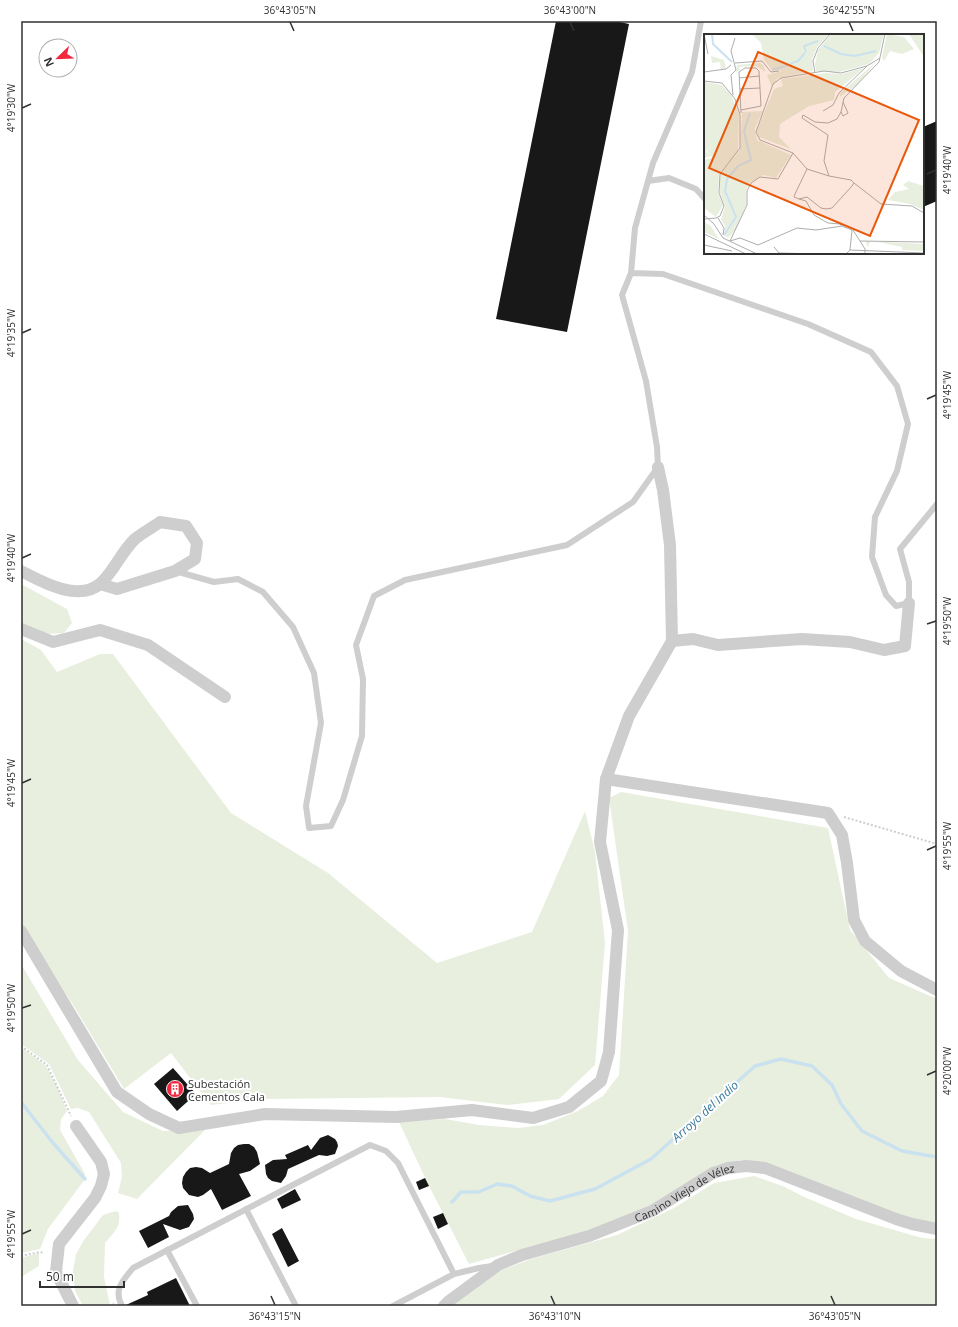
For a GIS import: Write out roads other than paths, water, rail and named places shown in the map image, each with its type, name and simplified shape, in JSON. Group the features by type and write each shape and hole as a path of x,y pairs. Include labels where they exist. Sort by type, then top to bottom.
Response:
{"street":[{"path":"21,931 117,1092 149,1114 179,1128 265,1114 396,1117 472,1110 533,1118 569,1107 601,1081 608,1052 618,930 600,842 606,779 630,716 672,641 670,545 663,490 658,467"},
{"path":"21,571 47,584 71,591 88,590 100,584 134,540 160,522 186,526 197,543 195,559 174,571 118,589 100,584"},
{"path":"672,641 693,639 718,645 802,639 850,642 884,650 905,646 909,603"},
{"path":"21,629 53,642 100,630 148,645 225,697"},
{"path":"606,779 828,813 842,835 854,920 865,941 901,971 937,990"},
{"path":"73,1306 56,1272 59,1244 95,1198 101,1186 104,1174 101,1162 76,1126"},
{"name":"Camino Viejo de Vélez","path":"444,1306 498,1265 522,1255 588,1236 652,1211 713,1173 728,1168 746,1166 766,1168 896,1219 937,1229"}],"lane":[{"path":"174,571 214,582 238,579 264,592 293,627 314,673 321,723 306,806 310,828 331,826 343,800 362,736 364,679 356,645 374,596 405,580 567,545 633,502 658,467 657,447 646,381 622,294 631,273 635,228 648,181 656,156 692,72 701,21"},
{"path":"648,181 669,178 696,189 704,197"},
{"path":"631,273 663,274 808,324 872,352 897,386 908,424 898,471 875,516 872,557 886,595 896,606 909,603 909,582 900,549 937,504"},
{"path":"122,1306 118,1298 119,1286 133,1268 370,1145 386,1151 398,1163 454,1274"},
{"path":"246,1209 296,1306"},
{"path":"167,1250 197,1306"},
{"path":"393,1306 454,1274 498,1265"}],"waterway":[{"name":"Arroyo del Indio","path":"452,1202 461,1192 479,1192 497,1184 512,1186 530,1196 550,1201 595,1189 651,1159 755,1066 781,1059 812,1066 832,1085 841,1104 862,1131 902,1151 937,1157"},
{"name":"Arroyo del Indio","path":"21,1102 53,1143 85,1179"}],"place":[{"name":"Subestación Cementos Cala","path":"175,1089"}]}
